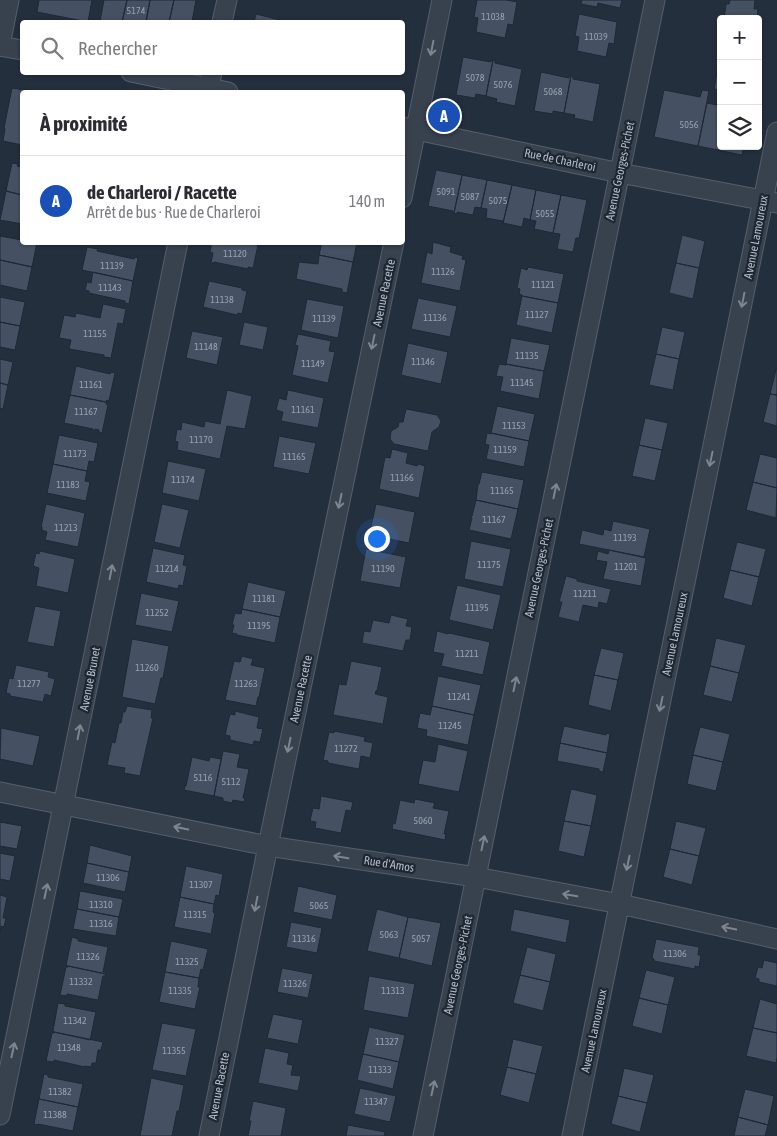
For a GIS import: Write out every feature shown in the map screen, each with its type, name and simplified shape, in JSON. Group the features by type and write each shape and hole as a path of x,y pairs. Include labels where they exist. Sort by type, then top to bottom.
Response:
{"street":[{"path":"9,0 0,45 20,50"},
{"path":"222,20 226,0"},
{"path":"405,168 409,129 442,0"},
{"name":"Avenue Georges-Pichet","path":"423,1136 655,0"},
{"path":"149,75 209,85 223,90"},
{"name":"Rue de Charleroi","path":"409,129 770,202"},
{"name":"Avenue Lamoureux","path":"572,1136 770,202 777,132"},
{"name":"Avenue Brunet","path":"0,1115 177,245"},
{"name":"Avenue Racette","path":"209,1136 393,245"},
{"name":"Rue d'Amos","path":"0,792 268,846 476,877 620,904 777,939"}],"building":[{"path":"39,0 92,0 88,20 78,20 37,12"},
{"path":"104,0 127,0 122,20 100,20"},
{"path":"127,0 150,0 146,20 122,20"},
{"path":"150,0 174,0 169,20 146,20"},
{"path":"174,0 196,0 192,20 169,20"},
{"path":"477,0 517,2 513,25 508,24 505,38 476,32 478,18 474,17"},
{"path":"582,0 622,0 620,8 598,3 597,7 581,4"},
{"path":"730,0 755,0 754,9 758,9 757,15 725,15 726,4 729,4"},
{"path":"256,14 280,20 254,20"},
{"path":"579,14 617,22 614,44 609,43 606,57 577,51 579,37 575,36"},
{"path":"463,57 491,62 493,60 486,96 476,94 475,98 456,95"},
{"path":"493,60 495,63 522,69 515,106 496,102 497,99 486,96"},
{"path":"541,72 569,78 571,76 564,113 553,111 553,114 534,111"},
{"path":"717,73 717,89 714,89"},
{"path":"571,76 573,76 573,79 600,84 593,122 574,118 575,115 564,113"},
{"path":"12,88 24,90 20,90 20,145 3,141"},
{"path":"664,90 700,97 702,90 709,91 698,146 654,137"},
{"path":"707,103 717,105 717,150 698,146"},
{"path":"718,150 743,150 742,155"},
{"path":"12,163 18,164 17,166 20,167 20,194 6,191"},
{"path":"436,170 462,175 454,213 453,211 428,206"},
{"path":"462,175 487,180 481,208 475,207 473,215 454,213"},
{"path":"487,180 512,185 503,223 503,221 486,218 487,209 481,208"},
{"path":"512,185 536,190 530,220 524,218 522,227 503,223"},
{"path":"536,190 561,195 553,233 534,229 536,221 530,220"},
{"path":"6,191 20,194 20,224 0,220"},
{"path":"561,195 587,200 579,238 576,238 573,252 557,249 560,234 553,233"},
{"path":"682,235 705,241 699,268 676,263"},
{"path":"0,236 20,240 20,245 37,245 32,267 0,260"},
{"path":"433,242 451,247 450,252 463,256 462,259 466,260 460,291 421,283 427,252 432,254"},
{"path":"211,245 258,245 253,268 248,267 248,269 211,263 213,253 210,252"},
{"path":"321,245 356,245 353,262 319,255"},
{"path":"87,247 134,259 135,257 138,258 133,281 82,270"},
{"path":"319,255 353,262 347,293 342,292 342,289 296,279 299,262 318,264"},
{"path":"0,260 32,267 27,291 0,285"},
{"path":"676,263 699,268 693,299 669,293"},
{"path":"528,267 564,274 558,303 519,294 520,289 517,288 521,268 527,270"},
{"path":"93,272 133,281 129,304 125,303 125,301 89,293 89,291 85,290 87,282 91,283"},
{"path":"209,281 242,288 242,290 247,291 242,314 238,313 237,315 203,307"},
{"path":"522,296 558,303 552,333 516,325"},
{"path":"0,297 25,302 20,326 0,322"},
{"path":"418,298 457,306 450,337 411,329"},
{"path":"307,299 344,306 338,338 301,330"},
{"path":"103,304 126,309 123,324 118,323 111,358 69,349 71,340 59,338 64,315 75,317 76,313 100,318"},
{"path":"0,322 20,326 15,350 0,347"},
{"path":"244,322 268,327 263,350 239,345"},
{"path":"662,327 685,332 679,359 656,354"},
{"path":"192,331 223,337 217,365 186,358"},
{"path":"298,334 331,341 329,351 335,352 328,383 292,375 298,346 295,345"},
{"path":"511,338 550,345 544,371 506,364"},
{"path":"408,343 448,352 441,384 401,375"},
{"path":"656,354 679,359 673,390 649,385"},
{"path":"0,359 13,362 8,385 0,383"},
{"path":"499,364 544,371 539,399 500,391 503,377 496,376"},
{"path":"76,366 110,374 111,372 115,373 109,401 70,395"},
{"path":"777,366 777,395 770,394"},
{"path":"0,383 8,385 3,409 0,408"},
{"path":"227,390 252,396 245,429 227,426 220,459 177,450 178,442 175,441 177,429 181,430 182,422 204,427 205,421 220,424"},
{"path":"288,390 324,398 318,428 281,421 283,412 276,410 279,398 286,400"},
{"path":"770,394 777,395 777,426 763,422"},
{"path":"70,395 106,402 108,405 102,433 99,430 95,429 95,431 64,423"},
{"path":"497,406 535,414 529,441 491,433"},
{"path":"406,409 437,415 441,421 439,427 432,432 428,451 394,444 390,439 391,431 398,427 399,422 403,422"},
{"path":"645,418 668,423 662,450 639,445"},
{"path":"487,433 529,441 524,467 486,459 489,445 485,444"},
{"path":"59,435 98,443 94,462 89,461 87,471 53,464"},
{"path":"279,436 316,443 309,474 273,467"},
{"path":"639,445 662,450 655,481 632,476"},
{"path":"392,449 408,453 406,463 425,466 419,498 379,489 385,457 390,458"},
{"path":"760,454 777,458 777,488 753,482"},
{"path":"168,461 206,469 199,501 162,493"},
{"path":"53,464 87,471 85,481 90,482 86,501 47,493"},
{"path":"482,472 524,480 518,509 476,500"},
{"path":"753,482 777,488 776,518 746,510"},
{"path":"476,500 518,509 511,539 469,530"},
{"path":"46,504 85,513 78,547 45,540 47,532 42,530 41,527"},
{"path":"162,504 189,510 180,548 154,542"},
{"path":"376,504 415,512 409,543 369,535"},
{"path":"613,521 650,529 644,557 579,544 582,530 603,535 604,529 611,531"},
{"path":"471,541 511,549 503,587 464,579"},
{"path":"737,542 766,549 759,577 730,570"},
{"path":"153,548 185,555 183,565 187,566 183,586 179,585 178,589 146,582"},
{"path":"366,549 406,557 400,588 360,581"},
{"path":"609,550 646,558 641,586 603,579 607,562 596,560 598,551 608,554"},
{"path":"40,551 75,559 68,593 36,586 39,568 33,566 36,553 39,554"},
{"path":"730,570 759,577 752,606 723,598"},
{"path":"566,576 577,579 577,581 611,589 607,604 599,602 598,608 583,605 579,622 558,617 562,602 559,602"},
{"path":"248,582 286,591 280,617 242,609"},
{"path":"457,585 501,595 493,630 449,620"},
{"path":"141,593 179,601 172,632 135,625"},
{"path":"35,606 61,611 54,647 27,642"},
{"path":"242,609 280,617 275,643 232,633 235,613 241,614"},
{"path":"391,615 408,619 406,626 412,627 410,640 406,640 403,651 362,643 364,631 370,632 373,620 389,623"},
{"path":"437,631 490,642 483,675 441,666 444,654 433,652"},
{"path":"716,638 746,645 739,673 710,666"},
{"path":"132,639 169,646 163,678 161,678 155,704 122,697"},
{"path":"601,648 624,653 618,680 594,675"},
{"path":"242,656 253,659 251,665 265,668 256,706 225,700 234,661 240,662"},
{"path":"351,661 382,667 375,694 388,697 383,724 333,715 339,684 346,685"},
{"path":"16,665 49,672 48,677 55,679 51,696 45,694 43,702 10,696 10,694 6,693 9,678 13,679"},
{"path":"710,666 739,673 732,702 703,695"},
{"path":"594,675 618,680 611,711 588,705"},
{"path":"438,676 481,685 474,715 432,706"},
{"path":"127,706 152,710 151,718 153,718 140,776 124,773 125,768 107,765 112,742 115,743 119,723 121,723 123,712 125,712"},
{"path":"432,706 474,715 468,745 426,736 427,730 417,728 420,713 430,715"},
{"path":"235,711 259,717 257,728 263,729 260,742 254,741 253,745 230,740 230,736 225,735 230,714 235,715"},
{"path":"564,726 606,735 606,733 610,734 607,753 560,743"},
{"path":"700,727 730,734 723,762 693,755"},
{"path":"1,728 40,736 33,766 0,759"},
{"path":"334,731 365,737 364,741 373,743 370,758 361,756 359,769 328,763 328,761 323,760 329,732 334,733"},
{"path":"560,743 607,753 603,772 599,771 599,769 557,761"},
{"path":"438,744 468,751 459,792 418,784 423,760 435,762"},
{"path":"223,751 240,754 237,767 249,769 243,798 245,798 244,802 233,800 232,803 214,796"},
{"path":"693,755 723,762 716,791 687,784"},
{"path":"192,757 209,761 210,757 221,759 214,796 184,790"},
{"path":"571,789 597,795 591,826 564,821"},
{"path":"321,796 353,802 351,811 346,810 341,833 315,828 316,822 310,821 313,808 319,809"},
{"path":"415,799 435,803 433,808 449,811 444,834 446,834 445,840 392,829 393,823 395,824 400,800 414,803"},
{"path":"564,821 591,826 584,857 558,851"},
{"path":"676,821 706,828 699,856 670,849"},
{"path":"0,822 22,826 17,849 0,846"},
{"path":"90,845 132,856 129,872 87,863"},
{"path":"670,849 699,856 692,885 663,877"},
{"path":"0,853 15,856 10,881 0,879"},
{"path":"87,863 129,872 125,892 83,883"},
{"path":"186,866 223,874 219,896 216,895 214,904 180,897"},
{"path":"298,886 337,895 332,920 293,912"},
{"path":"80,891 123,899 119,917 77,909"},
{"path":"0,895 7,897 3,918 6,918 4,927 1,926 0,932"},
{"path":"180,897 214,904 213,912 215,913 211,934 174,927"},
{"path":"77,909 119,917 116,936 73,929"},
{"path":"377,909 408,917 399,958 367,951"},
{"path":"514,909 570,920 566,943 510,931"},
{"path":"408,917 441,923 432,966 399,958"},
{"path":"291,922 322,928 317,953 286,947"},
{"path":"72,937 78,939 78,941 108,947 103,972 106,972 106,974 66,965"},
{"path":"656,939 699,947 698,955 701,955 699,967 695,966 695,969 654,961 652,958"},
{"path":"171,941 208,949 199,978 165,972"},
{"path":"527,947 556,954 550,982 520,975"},
{"path":"764,960 777,963 777,986 759,982 759,979 755,978 758,967 762,968"},
{"path":"66,967 106,974 103,976 98,1000 67,994 67,996 60,995"},
{"path":"282,968 313,974 308,998 277,992"},
{"path":"646,970 675,977 668,1005 639,998"},
{"path":"165,972 199,978 198,987 200,987 195,1009 159,1002"},
{"path":"520,975 550,982 543,1011 513,1003"},
{"path":"369,976 415,984 408,1018 363,1010"},
{"path":"639,998 668,1005 662,1034 632,1026"},
{"path":"760,999 777,1004 777,1033 753,1028"},
{"path":"58,1003 96,1012 90,1040 53,1031"},
{"path":"273,1014 303,1020 298,1044 267,1038"},
{"path":"162,1023 196,1029 186,1076 152,1070"},
{"path":"369,1027 405,1035 399,1062 363,1054"},
{"path":"753,1028 777,1033 776,1063 746,1056"},
{"path":"52,1033 103,1042 101,1050 98,1050 96,1063 92,1063 91,1067 85,1067 54,1060 54,1062 46,1061"},
{"path":"513,1039 543,1046 536,1074 507,1067"},
{"path":"265,1048 289,1053 287,1064 293,1065 291,1075 301,1076 298,1091 258,1083"},
{"path":"363,1054 399,1062 393,1089 357,1080"},
{"path":"507,1067 536,1074 529,1103 500,1095"},
{"path":"624,1068 654,1075 647,1103 618,1096"},
{"path":"44,1074 48,1075 48,1077 83,1084 78,1107 39,1099"},
{"path":"151,1078 184,1085 172,1136 140,1136"},
{"path":"360,1088 396,1096 390,1122 354,1114"},
{"path":"745,1089 774,1096 768,1125 738,1117"},
{"path":"618,1096 647,1103 640,1132 611,1124"},
{"path":"39,1099 78,1107 73,1131 34,1124"},
{"path":"253,1101 286,1108 281,1136 248,1136"},
{"path":"738,1117 768,1125 765,1136 734,1136"},
{"path":"348,1125 385,1132 384,1136 346,1136"}],"place":[{"name":"de Charleroi / Racette","path":"444,116"}]}
